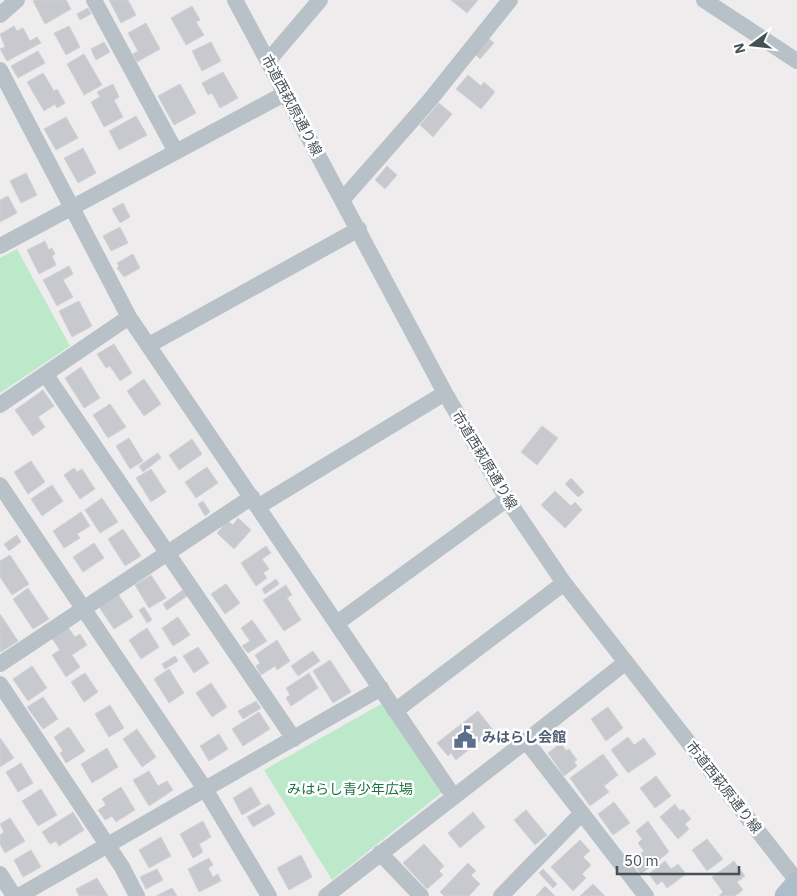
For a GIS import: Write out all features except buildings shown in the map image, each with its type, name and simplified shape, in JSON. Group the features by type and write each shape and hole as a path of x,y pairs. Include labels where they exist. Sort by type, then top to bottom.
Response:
{"main road":[{"path":"785,896 797,882"}],"street":[{"path":"0,15 17,0"},
{"path":"94,0 176,152"},
{"name":"市道西萩原通り線","path":"235,0 445,393 507,499 564,583 797,882"},
{"path":"268,61 320,0"},
{"path":"343,199 430,100 510,0"},
{"path":"704,0 797,61"},
{"path":"0,70 129,317 454,797"},
{"path":"0,246 286,93"},
{"path":"149,345 359,229"},
{"path":"0,405 129,317"},
{"path":"46,375 294,738"},
{"path":"0,664 167,551 445,393"},
{"path":"0,485 205,790 269,896"},
{"path":"337,623 507,499"},
{"path":"395,711 564,583"},
{"path":"326,896 626,662"},
{"path":"0,684 122,866 138,896"},
{"path":"19,896 381,688"},
{"path":"526,741 646,896"},
{"path":"501,896 582,813"},
{"path":"380,853 421,896"},
{"path":"0,874 14,896"}],"green space":[{"path":"17,249 70,346 0,393 0,258"},
{"name":"みはらし青少年広場","path":"383,703 444,791 332,880 264,770"}],"place":[{"name":"みはらし会館","path":"465,737"}]}
